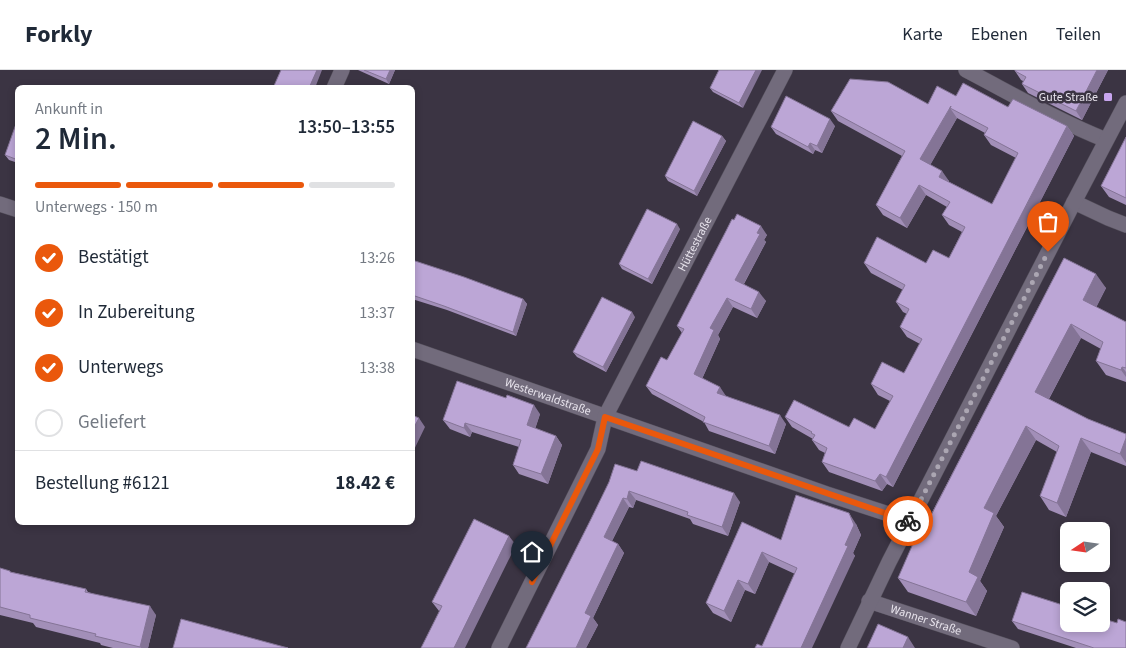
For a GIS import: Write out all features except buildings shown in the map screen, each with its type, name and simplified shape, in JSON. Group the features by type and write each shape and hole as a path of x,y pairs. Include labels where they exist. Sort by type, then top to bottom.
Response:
{"street":[{"path":"335,85 342,70"},
{"name":"Hüttestraße","path":"499,648 598,449 605,417 785,70"},
{"path":"966,70 1054,117 1106,140"},
{"path":"848,648 910,521 1126,103"},
{"path":"1074,202 1126,225"},
{"path":"0,204 15,209"},
{"name":"Westerwaldstraße","path":"415,350 827,494 910,521"},
{"name":"Wanner Straße","path":"870,601 1012,648"}],"way so far":[{"path":"908,521 910,521 1048,252"}],"place":[{"name":"Gute Straße","path":"1108,97"}],"route":[{"path":"532,582 598,449 605,417 908,521"}]}
